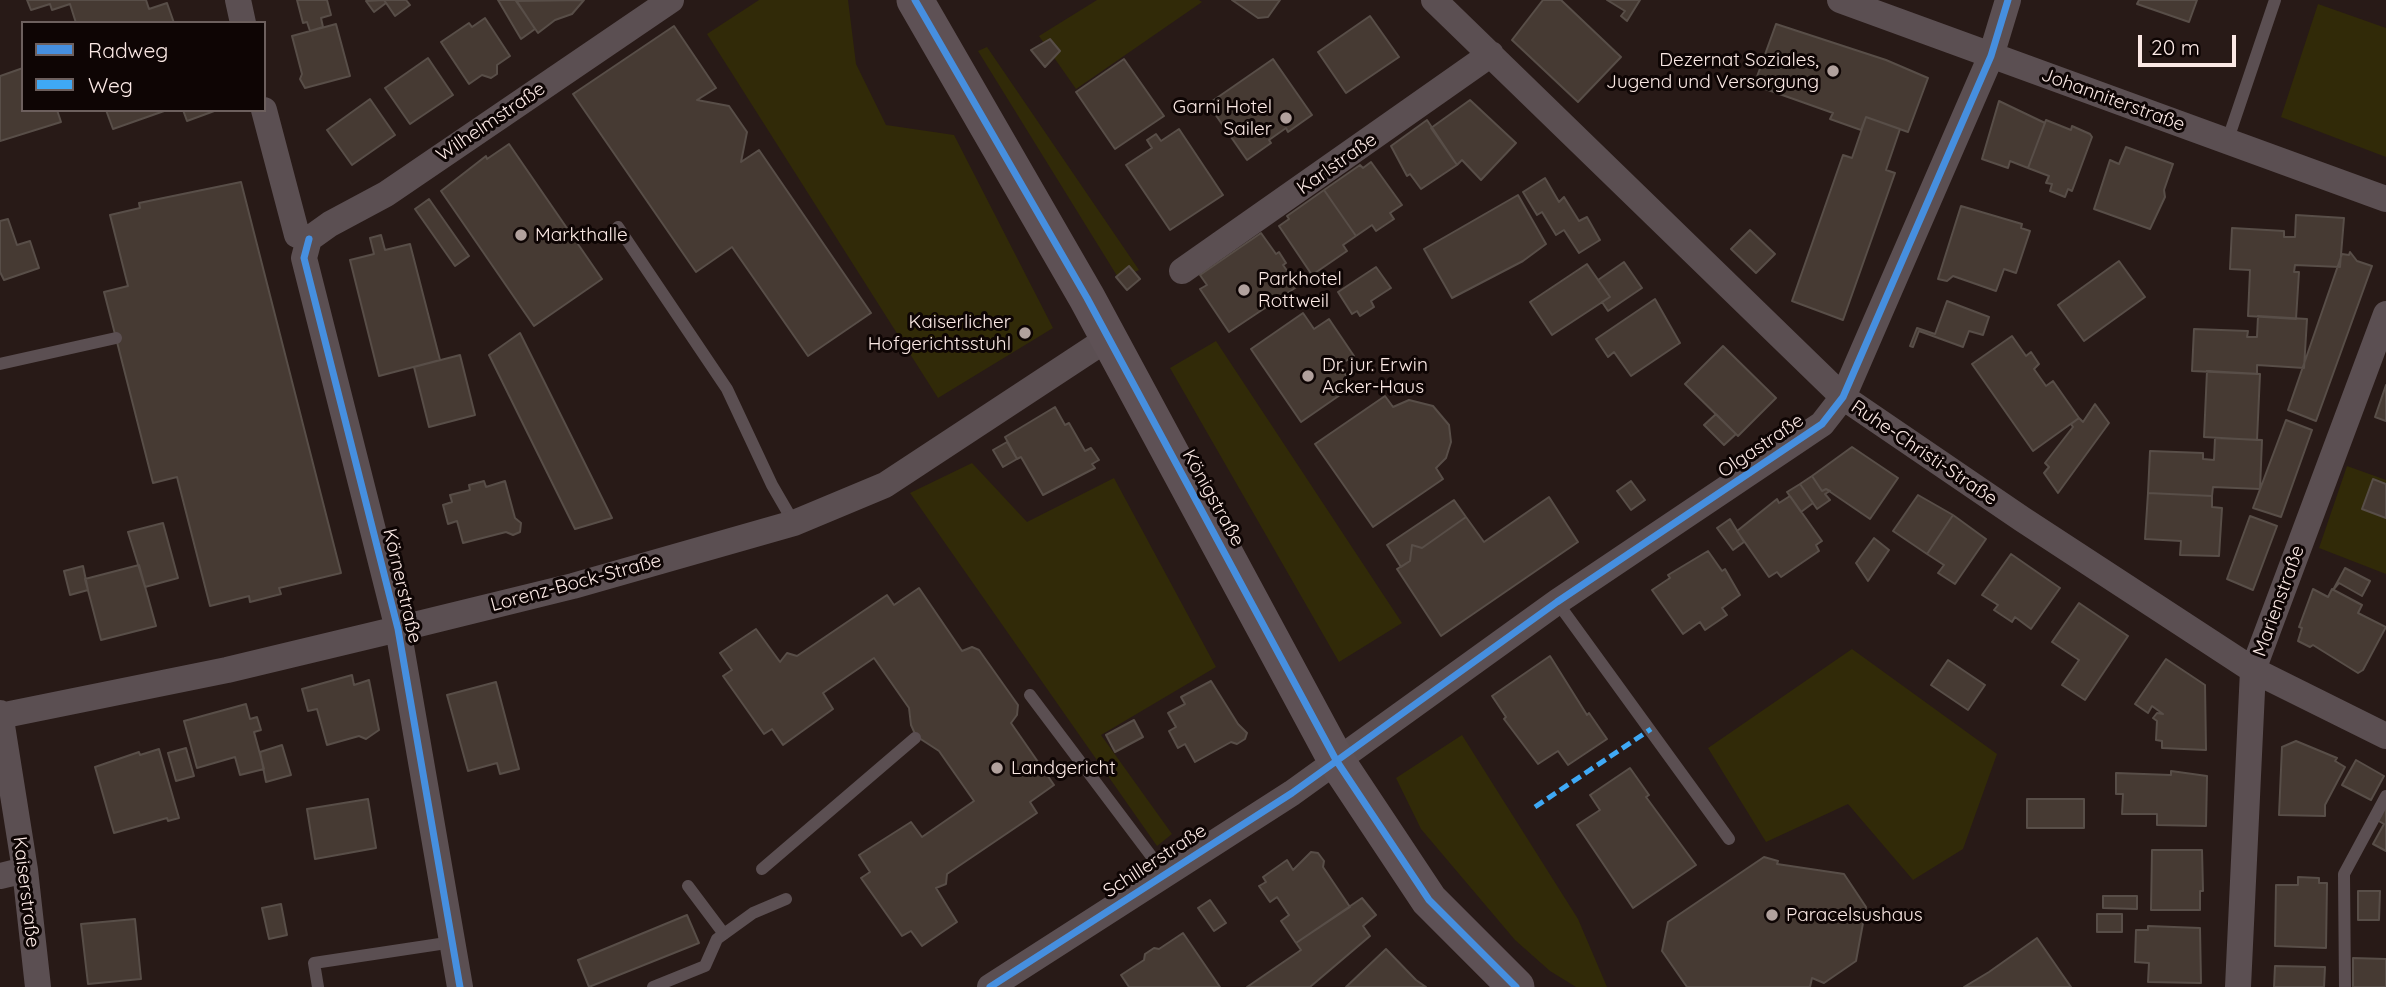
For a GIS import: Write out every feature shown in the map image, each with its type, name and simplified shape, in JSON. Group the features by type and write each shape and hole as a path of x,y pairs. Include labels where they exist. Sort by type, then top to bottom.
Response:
{"street":[{"path":"238,0 243,21"},
{"name":"Wilhelmstraße","path":"309,239 330,224 386,194 671,0"},
{"name":"Königstraße","path":"915,0 1107,339 1336,760 1429,900 1516,987"},
{"name":"Ruhe-Christi-Straße","path":"1434,0 1843,397 2022,519 2253,670 2386,736"},
{"name":"Johanniterstraße","path":"1840,0 2386,199"},
{"name":"Olgastraße","path":"1336,760 1557,602 1822,424 1843,397 1991,56 2008,0"},
{"name":"Karlstraße","path":"1182,271 1491,54"},
{"path":"265,112 298,234 309,239"},
{"name":"Körnerstraße","path":"309,239 304,258 398,629 460,987"},
{"name":"Marienstraße","path":"2238,987 2253,670 2386,314"},
{"name":"Lorenz-Bock-Straße","path":"0,715 228,670 398,629 573,586 794,523 885,485 1107,339"},
{"name":"Kaiserstraße","path":"0,715 13,873 37,987"},
{"name":"Schillerstraße","path":"990,987 1292,793 1336,760"}],"lane":[{"path":"2227,142 2276,0"},
{"path":"618,228 727,389 772,485 794,523"},
{"path":"0,364 116,338"},
{"path":"1557,602 1729,839"},
{"path":"1030,695 1164,873"},
{"path":"762,869 915,738"},
{"path":"2345,987 2344,874 2386,796"},
{"path":"688,886 724,934"},
{"path":"653,987 705,966 717,939 753,913 786,899"},
{"path":"318,987 314,963 453,942"}],"shaded area":[{"path":"759,0 848,0 856,64 886,125 954,135 1053,328 938,398 707,34"},
{"path":"1097,0 1202,2 1076,89 1039,36"},
{"path":"2318,4 2386,28 2386,157 2281,117"},
{"path":"987,47 1139,270 1119,279 978,51"},
{"path":"1216,341 1402,623 1339,662 1170,368"},
{"path":"972,463 1027,522 1114,478 1216,667 1101,735 1172,834 1157,846 910,493"},
{"path":"2347,466 2386,480 2386,574 2319,548"},
{"path":"1852,649 1997,754 1963,849 1913,880 1848,804 1766,842 1708,748"},
{"path":"1462,735 1578,919 1607,987 1576,987 1550,971 1515,940 1421,829 1396,778"}],"building":[{"path":"27,0 146,0 149,9 167,3 173,21 75,21 70,4 52,10 50,4 31,10"},
{"path":"297,0 327,0 331,15 321,18 323,27 310,31 307,22 303,23"},
{"path":"384,0 386,3 374,12 366,1"},
{"path":"384,0 406,0 410,5 395,16"},
{"path":"498,0 516,0 535,29 521,39"},
{"path":"584,0 572,14 555,20 538,33 516,1"},
{"path":"1232,0 1280,0 1268,17 1258,18"},
{"path":"1543,0 1561,0 1621,57 1578,102 1512,40"},
{"path":"1607,0 1640,0 1627,21 1621,16 1625,11"},
{"path":"2139,0 2197,0 2189,22 2137,4"},
{"path":"1370,16 1399,57 1346,93 1318,52"},
{"path":"485,18 510,56 497,65 497,74 491,78 482,75 469,84 441,42 469,23 472,27"},
{"path":"336,24 350,76 305,88 300,79 302,74 292,36"},
{"name":"Dezernat Soziales, Jugend und Versorgung","path":"1776,24 1886,60 1928,78 1908,132 1866,117 1861,130 1830,119 1833,113 1754,85"},
{"path":"674,26 716,88 697,100 729,106 747,132 741,162 759,150 871,313 808,356 732,247 696,272 573,94"},
{"path":"1050,39 1060,51 1045,67 1031,50"},
{"path":"428,58 453,95 410,124 385,88"},
{"path":"1124,59 1164,116 1115,149 1076,92"},
{"path":"1273,59 1312,115 1288,132 1286,128 1247,160 1208,104"},
{"path":"21,69 21,112 58,112 61,122 0,141 0,76"},
{"path":"370,99 395,135 352,165 327,130"},
{"path":"1470,100 1516,143 1481,180 1462,160 1457,165 1431,128"},
{"path":"1999,101 2045,123 2028,168 2010,161 2008,168 1982,159"},
{"path":"107,112 161,112 113,129"},
{"path":"184,112 212,112 187,121"},
{"path":"1866,117 1900,129 1886,170 1895,173 1843,320 1792,301 1843,155 1852,158"},
{"path":"1427,120 1457,165 1421,189 1410,174 1407,176 1391,146"},
{"path":"2046,120 2071,130 2072,126 2092,137 2072,191 2068,189 2065,197 2050,191 2052,184 2046,183 2049,176 2028,168"},
{"path":"1179,129 1223,195 1170,230 1126,165 1152,148 1147,140 1156,134 1161,141"},
{"name":"Markthalle","path":"509,144 602,279 534,326 441,191 486,156 487,159"},
{"path":"2126,147 2173,164 2164,190 2165,197 2150,229 2094,209 2110,160 2119,164"},
{"path":"1371,162 1402,205 1390,213 1394,219 1376,231 1372,225 1356,236 1324,190 1360,165 1363,168"},
{"path":"1545,178 1559,202 1564,197 1579,221 1587,217 1600,240 1579,253 1564,230 1556,235 1542,212 1537,215 1523,192"},
{"path":"241,182 341,573 279,588 281,594 250,602 249,596 210,606 177,477 153,483 104,292 128,286 110,215 140,208 139,203"},
{"path":"1324,190 1356,236 1343,245 1347,251 1312,275 1279,226 1289,219 1287,216"},
{"path":"1518,195 1546,244 1523,261 1452,298 1424,249"},
{"path":"429,199 469,256 455,266 415,209"},
{"path":"1961,206 2022,224 2021,228 2030,231 2016,273 2004,269 1996,291 1953,276 1947,281 1938,279"},
{"path":"2296,215 2344,218 2340,267 2295,265 2294,272 2299,272 2296,319 2248,316 2250,270 2230,269 2232,228 2284,231 2284,237 2295,237"},
{"path":"8,219 17,245 30,241 39,268 4,280 0,272 0,221"},
{"path":"1750,230 1775,254 1756,273 1731,249"},
{"path":"1261,233 1276,254 1279,252 1286,263 1283,265 1298,286 1229,332 1200,289 1207,285 1200,275"},
{"path":"381,235 385,250 410,244 440,360 379,376 350,260 374,254 370,238"},
{"path":"2350,252 2357,261 2372,266 2316,421 2288,410 2342,254 2349,255"},
{"path":"2119,261 2145,297 2084,341 2058,305"},
{"path":"1624,262 1642,288 1608,311 1602,302 1610,297 1598,280"},
{"path":"1587,264 1610,297 1552,335 1530,302"},
{"path":"1129,266 1140,279 1127,290 1116,277"},
{"path":"1376,267 1391,288 1371,301 1374,307 1360,316 1357,311 1352,314 1338,292"},
{"path":"1655,299 1680,343 1631,376 1614,352 1608,357 1596,339"},
{"path":"1947,301 1989,317 1983,335 1969,331 1963,347 1919,331 1913,347 1910,346 1917,328 1935,334"},
{"name":"Dr. jur. Erwin Acker-Haus","path":"1303,313 1314,329 1329,319 1354,356 1339,365 1353,386 1301,422 1251,349"},
{"path":"2258,316 2307,319 2304,368 2257,365 2257,374 2192,371 2194,329 2248,331 2247,337 2257,337"},
{"path":"520,333 612,518 575,529 489,355"},
{"path":"2012,336 2026,356 2031,352 2039,364 2034,369 2046,386 2053,381 2079,418 2033,451 1972,364"},
{"path":"1723,346 1776,398 1738,436 1685,384"},
{"path":"460,355 475,415 429,427 414,367"},
{"path":"2207,371 2260,374 2257,440 2204,437"},
{"path":"2386,385 2386,421 2375,417"},
{"path":"1385,396 1393,407 1409,400 1433,406 1449,425 1451,442 1446,458 1436,468 1443,479 1373,527 1315,444"},
{"path":"2095,404 2109,423 2058,493 2044,473 2049,467 2045,463 2073,427 2071,424 2079,418 2083,422"},
{"path":"1055,407 1065,425 1069,423 1085,451 1091,448 1099,460 1092,464 1095,468 1043,495 1021,457 1017,459 1005,437"},
{"path":"1716,414 1736,434 1724,445 1704,425"},
{"path":"2286,420 2312,430 2281,517 2253,508"},
{"path":"2215,438 2262,440 2260,489 2213,487 2212,496 2148,493 2150,451 2203,453 2203,459 2214,460"},
{"path":"1007,442 1017,459 1003,467 993,450"},
{"path":"1852,447 1898,478 1870,519 1826,489 1822,491 1812,476"},
{"path":"1812,476 1822,491 1830,491 1825,494 1830,500 1817,509 1800,484"},
{"path":"2373,479 2386,484 2386,518 2362,509"},
{"path":"484,481 486,487 505,481 515,518 521,523 520,532 513,535 506,532 463,543 457,521 448,524 443,505 452,502 450,495 470,490 469,485"},
{"path":"1631,481 1645,500 1631,510 1617,491"},
{"path":"1800,484 1813,503 1801,512 1787,492"},
{"path":"2148,493 2212,496 2212,507 2222,508 2219,556 2180,555 2181,541 2145,539"},
{"path":"1918,495 1953,515 1927,554 1893,531"},
{"path":"1790,496 1822,541 1816,545 1819,551 1781,577 1777,572 1769,577 1737,531 1777,499 1779,503"},
{"path":"1549,497 1578,542 1441,636 1397,569 1410,561 1412,545 1422,548 1466,517 1484,542"},
{"path":"1454,500 1466,517 1422,548 1412,545 1410,561 1401,567 1387,545"},
{"path":"1953,515 1986,539 1955,584 1938,573 1944,565 1927,554"},
{"path":"2250,516 2277,526 2253,590 2227,579"},
{"path":"1730,519 1744,542 1733,550 1717,528"},
{"path":"163,523 178,578 145,587 128,532"},
{"path":"1874,538 1889,550 1868,581 1856,563"},
{"path":"1708,551 1722,571 1725,569 1740,595 1722,608 1727,615 1705,630 1700,622 1683,634 1652,590 1670,578 1668,575"},
{"path":"2011,554 2060,588 2031,629 2015,617 2012,622 1994,610 1998,605 1982,595"},
{"path":"139,565 156,626 101,640 85,579"},
{"path":"83,566 88,590 70,595 64,571"},
{"path":"2345,568 2370,581 2362,596 2339,583 2333,590"},
{"name":"Landgericht","path":"919,588 962,651 972,647 979,650 1018,705 1017,715 1011,723 1054,785 1030,802 1037,813 947,874 946,884 936,888 957,922 922,946 911,931 902,936 861,878 870,872 859,855 911,822 922,837 974,801 939,751 916,736 911,725 909,708 874,658 823,693 833,709 783,745 772,729 764,734 723,676 732,670 720,653 756,629 780,662 787,653 797,656 887,595 894,605"},
{"path":"2313,589 2328,597 2332,589 2362,605 2358,613 2386,627 2363,670 2358,673 2313,645 2310,647 2298,641 2302,628 2299,627"},
{"path":"2079,603 2128,636 2085,700 2062,685 2079,660 2052,642"},
{"path":"1550,656 1587,715 1589,713 1607,739 1568,765 1558,751 1538,764 1504,719 1506,717 1492,696"},
{"path":"2166,659 2205,685 2206,750 2162,748 2162,741 2156,740 2157,721 2153,718 2157,713 2163,714 2152,706 2148,713 2135,704"},
{"path":"1948,660 1985,685 1968,710 1931,685"},
{"path":"352,675 354,685 369,680 379,730 366,739 359,736 327,745 317,709 308,711 302,689"},
{"path":"1211,681 1238,724 1247,733 1245,739 1237,744 1231,742 1195,762 1185,744 1178,748 1169,731 1176,727 1168,713 1185,704 1181,697"},
{"path":"496,682 519,769 500,774 497,763 468,771 447,695"},
{"path":"246,704 250,719 257,717 261,730 254,732 264,769 240,775 235,757 197,768 184,721"},
{"path":"1134,720 1143,737 1115,752 1106,735"},
{"path":"2296,741 2337,758 2335,761 2345,767 2325,805 2325,816 2279,815 2282,747"},
{"path":"282,745 291,775 266,782 260,752"},
{"path":"186,748 194,776 176,781 168,753"},
{"path":"159,749 179,818 168,821 167,818 114,833 95,767 139,752 140,755"},
{"path":"2356,760 2384,776 2371,800 2342,785"},
{"path":"1630,768 1649,795 1646,797 1696,865 1633,908 1577,825 1600,810 1590,795"},
{"path":"2171,771 2207,776 2206,826 2157,825 2157,814 2122,814 2123,794 2116,794 2116,773 2171,775"},
{"path":"368,799 376,848 315,859 307,809"},
{"path":"2027,799 2084,799 2084,828 2027,828"},
{"path":"2384,808 2386,851 2373,844 2384,824 2377,820"},
{"path":"2152,850 2202,850 2203,891 2200,891 2200,910 2151,910"},
{"path":"1311,852 1318,853 1324,861 1323,867 1350,907 1296,943 1281,921 1289,915 1277,897 1270,902 1259,886 1266,882 1263,877 1287,860 1293,870"},
{"name":"Paracelsushaus","path":"1764,857 1778,861 1777,864 1844,874 1866,907 1856,961 1824,983 1812,978 1810,987 1687,987 1662,951 1668,922"},
{"path":"2298,877 2319,878 2319,883 2327,883 2326,948 2275,946 2276,885 2298,885"},
{"path":"2358,891 2380,891 2379,920 2358,920"},
{"path":"2103,896 2137,896 2137,909 2103,908"},
{"path":"1362,898 1376,915 1363,926 1370,936 1310,987 1247,987 1301,950 1296,943"},
{"path":"1210,900 1226,923 1214,931 1198,908"},
{"path":"281,904 287,935 269,939 262,908"},
{"path":"2097,914 2122,914 2122,932 2097,932"},
{"path":"687,915 699,943 589,987 578,960"},
{"path":"135,919 141,979 88,984 81,924"},
{"path":"2148,926 2200,928 2201,983 2148,982 2149,963 2135,962 2136,930 2148,930"},
{"path":"1183,933 1220,987 1129,987 1121,975 1144,960 1145,954 1154,948 1159,949"},
{"path":"2037,938 2071,987 1964,987 1989,972"},
{"path":"1386,949 1426,987 1346,987"},
{"path":"2353,958 2386,959 2386,987 2353,987"},
{"path":"2275,966 2325,967 2324,987 2274,987"}],"marked path":[{"path":"1535,807 1651,729"}],"cycle path":[{"path":"915,0 1087,298 1336,760 1429,900 1516,987"},
{"path":"990,987 1292,793 1557,602 1822,424 1843,397 1991,56 2008,0"},
{"path":"309,239 304,258 398,629 460,987"}],"place":[{"name":"Dezernat Soziales, Jugend und Versorgung","path":"1833,71"},
{"name":"Garni Hotel Sailer","path":"1286,118"},
{"name":"Markthalle","path":"521,235"},
{"name":"Parkhotel Rottweil","path":"1244,290"},
{"name":"Kaiserlicher Hofgerichtsstuhl","path":"1025,333"},
{"name":"Dr. jur. Erwin Acker-Haus","path":"1308,376"},
{"name":"Landgericht","path":"997,768"},
{"name":"Paracelsushaus","path":"1772,915"}]}
